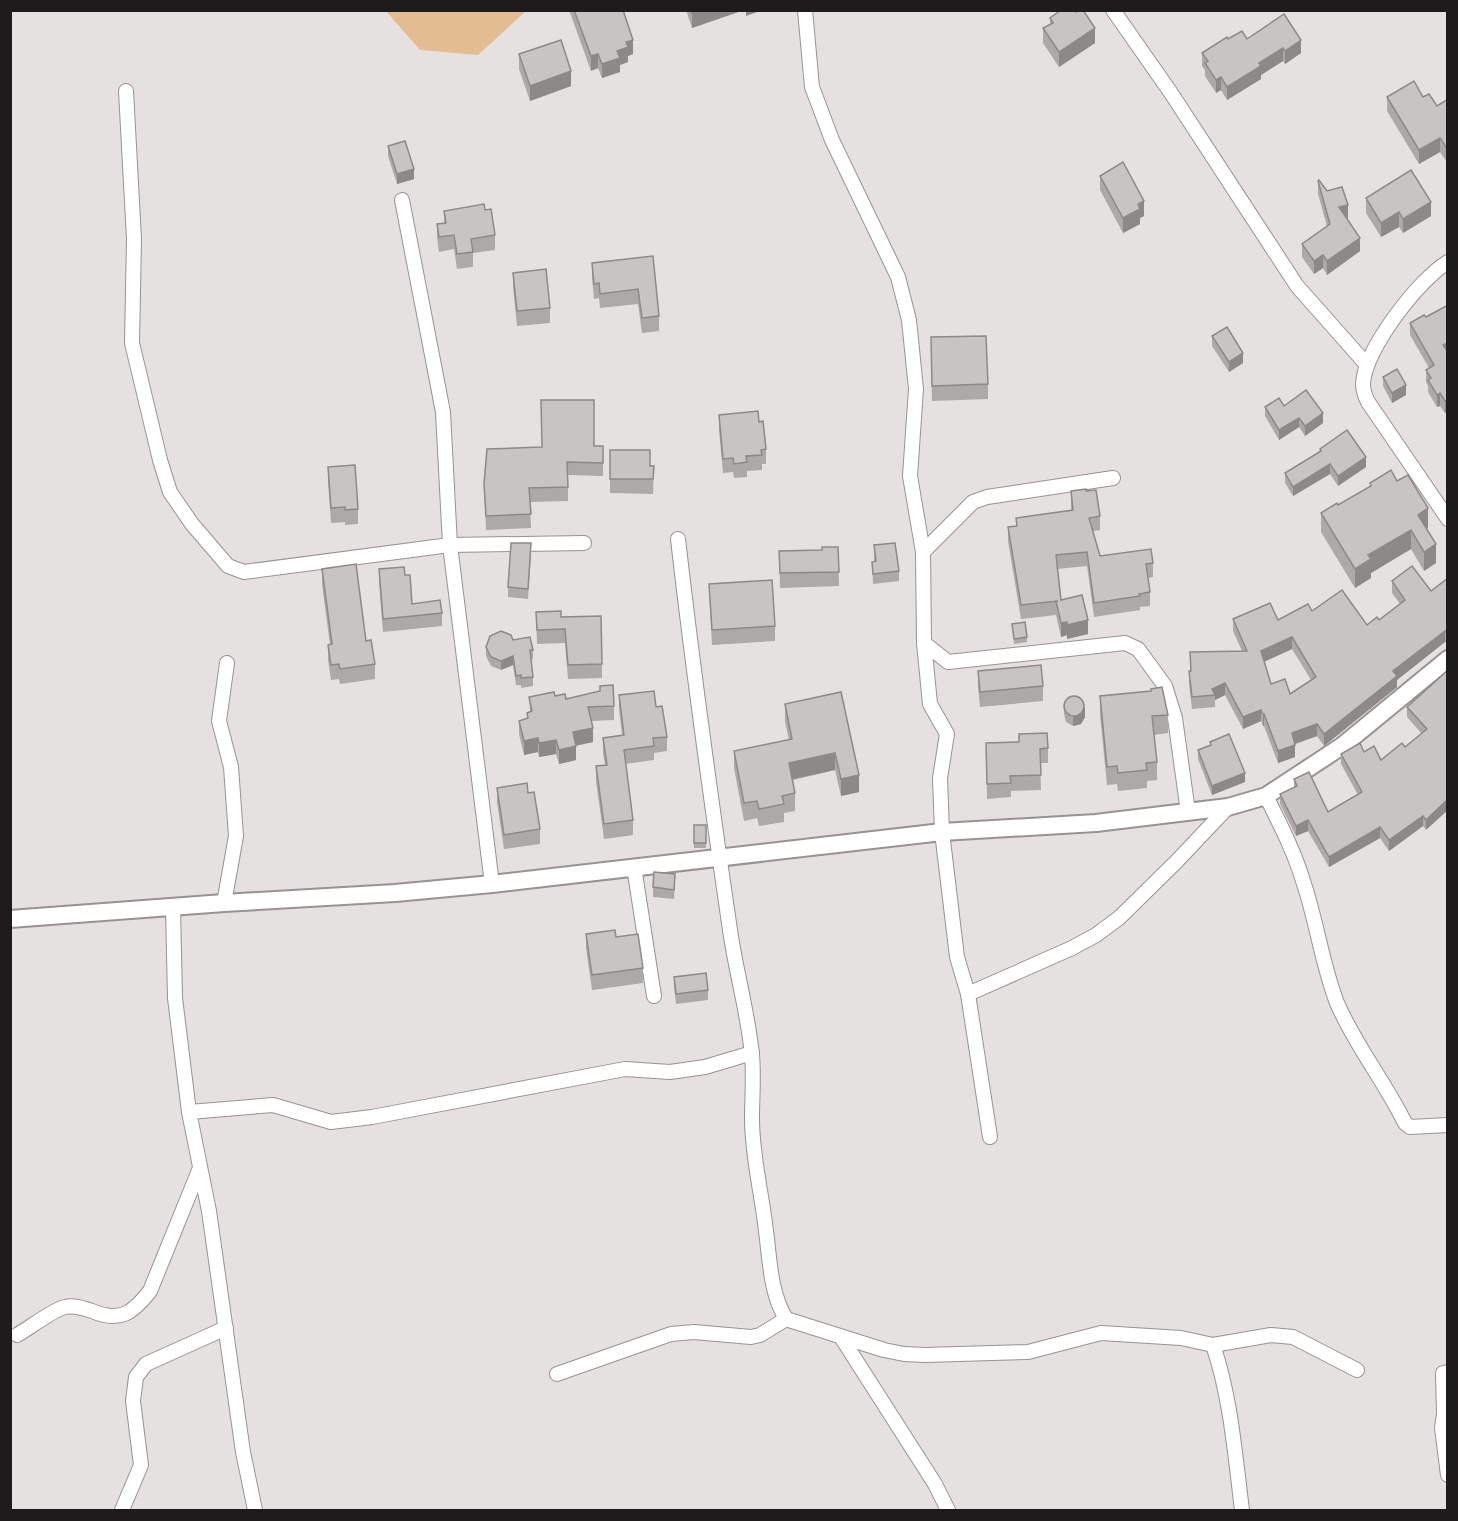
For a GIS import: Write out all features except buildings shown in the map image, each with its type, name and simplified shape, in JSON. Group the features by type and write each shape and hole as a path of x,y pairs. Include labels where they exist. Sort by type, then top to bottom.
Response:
{"street":[{"path":"805,10 812,87 832,140 898,277 909,320 916,389 910,476 923,552 924,643 930,704 946,734 940,778 942,831 957,957 968,994 990,1137"},
{"path":"1113,10 1171,93 1297,286 1367,365"},
{"path":"126,91 134,238 132,343 170,492 192,524 228,566 244,572 450,545 584,543"},
{"path":"402,200 443,412 450,545 492,884"},
{"path":"1448,262 1426,278 1409,297 1372,354 1363,385 1368,402 1448,519"},
{"path":"923,552 973,502 987,496 1113,478"},
{"path":"678,539 694,681 719,857 752,1053 755,1163 772,1285 777,1304 786,1318 884,1350 925,1355 1028,1352 1101,1333 1181,1338 1213,1345 1271,1335 1293,1337 1357,1370"},
{"path":"924,643 948,662 1125,643 1138,649 1165,686 1175,718 1188,812"},
{"path":"10,919 395,893 492,884 942,831 1096,823 1228,807 1266,796 1342,746 1448,659"},
{"path":"224,903 236,836 231,767 219,721 227,663"},
{"path":"1266,796 1304,882 1324,967 1338,1005 1410,1128 1448,1125"},
{"path":"968,994 1096,935 1127,910 1228,807"},
{"path":"634,867 654,996"},
{"path":"173,908 175,998 189,1112 209,1210 243,1452 255,1510"},
{"path":"189,1112 273,1105 331,1122 372,1117 626,1069 670,1072 705,1067 752,1053"},
{"path":"16,1335 64,1307 81,1307 104,1316 125,1315 139,1304 150,1291 200,1168"},
{"path":"557,1374 671,1334 694,1332 751,1337 760,1335 786,1318"},
{"path":"122,1510 141,1465 134,1401 136,1377 146,1364 225,1328"},
{"path":"841,1337 935,1484 948,1510"},
{"path":"1213,1345 1223,1373 1229,1405 1242,1510"},
{"path":"1448,1372 1443,1373 1444,1421 1442,1428 1448,1474"}],"shaded area":[{"path":"386,11 526,11 478,55 420,50"}]}
